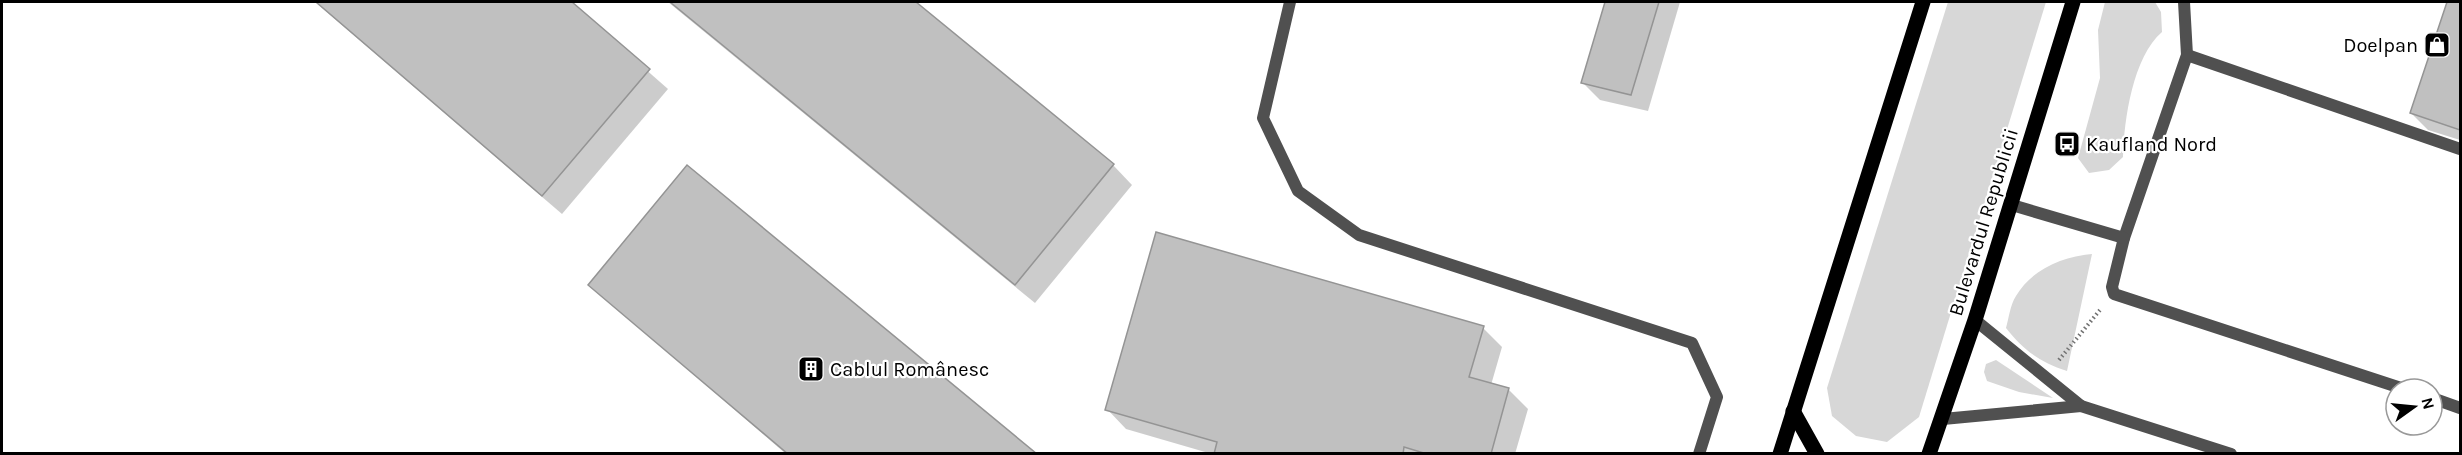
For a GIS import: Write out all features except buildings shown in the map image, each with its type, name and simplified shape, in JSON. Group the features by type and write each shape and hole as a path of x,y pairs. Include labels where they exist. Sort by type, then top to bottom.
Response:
{"main road":[{"path":"1780,453 1923,2"},
{"name":"Bulevardul Republicii","path":"1929,453 1943,419 1976,320 2073,2"},
{"path":"1793,411 1817,453"}],"street":[{"path":"1290,2 1263,118 1298,191 1359,235 1692,343 1717,397 1698,453"},
{"path":"2184,2 2187,55 2124,238 2112,287 2114,294 2384,382"},
{"path":"2187,55 2460,149"},
{"path":"2012,206 2124,238"},
{"path":"1976,320 2081,406 2231,453"},
{"path":"2444,402 2460,408"},
{"path":"1943,419 2081,406"}],"path":[{"path":"2045,377 2114,294"}],"shaded area":[{"path":"1948,2 2046,2 1919,417 1887,442 1856,436 1832,416 1827,388"},
{"path":"2105,2 2155,2 2161,12 2162,32 2152,43 2137,73 2125,125 2123,157 2109,170 2089,173 2078,158 2100,78 2098,30"},
{"path":"2092,254 2067,371 2033,355 2006,328 2014,300 2030,278 2059,261"},
{"path":"1996,360 2053,398 2019,392 1987,381 1984,372 1986,364"}],"place":[{"name":"Doelpan","path":"2437,45"},
{"name":"Kaufland Nord","path":"2067,144"},
{"name":"Cablul Românesc","path":"811,369"}]}
